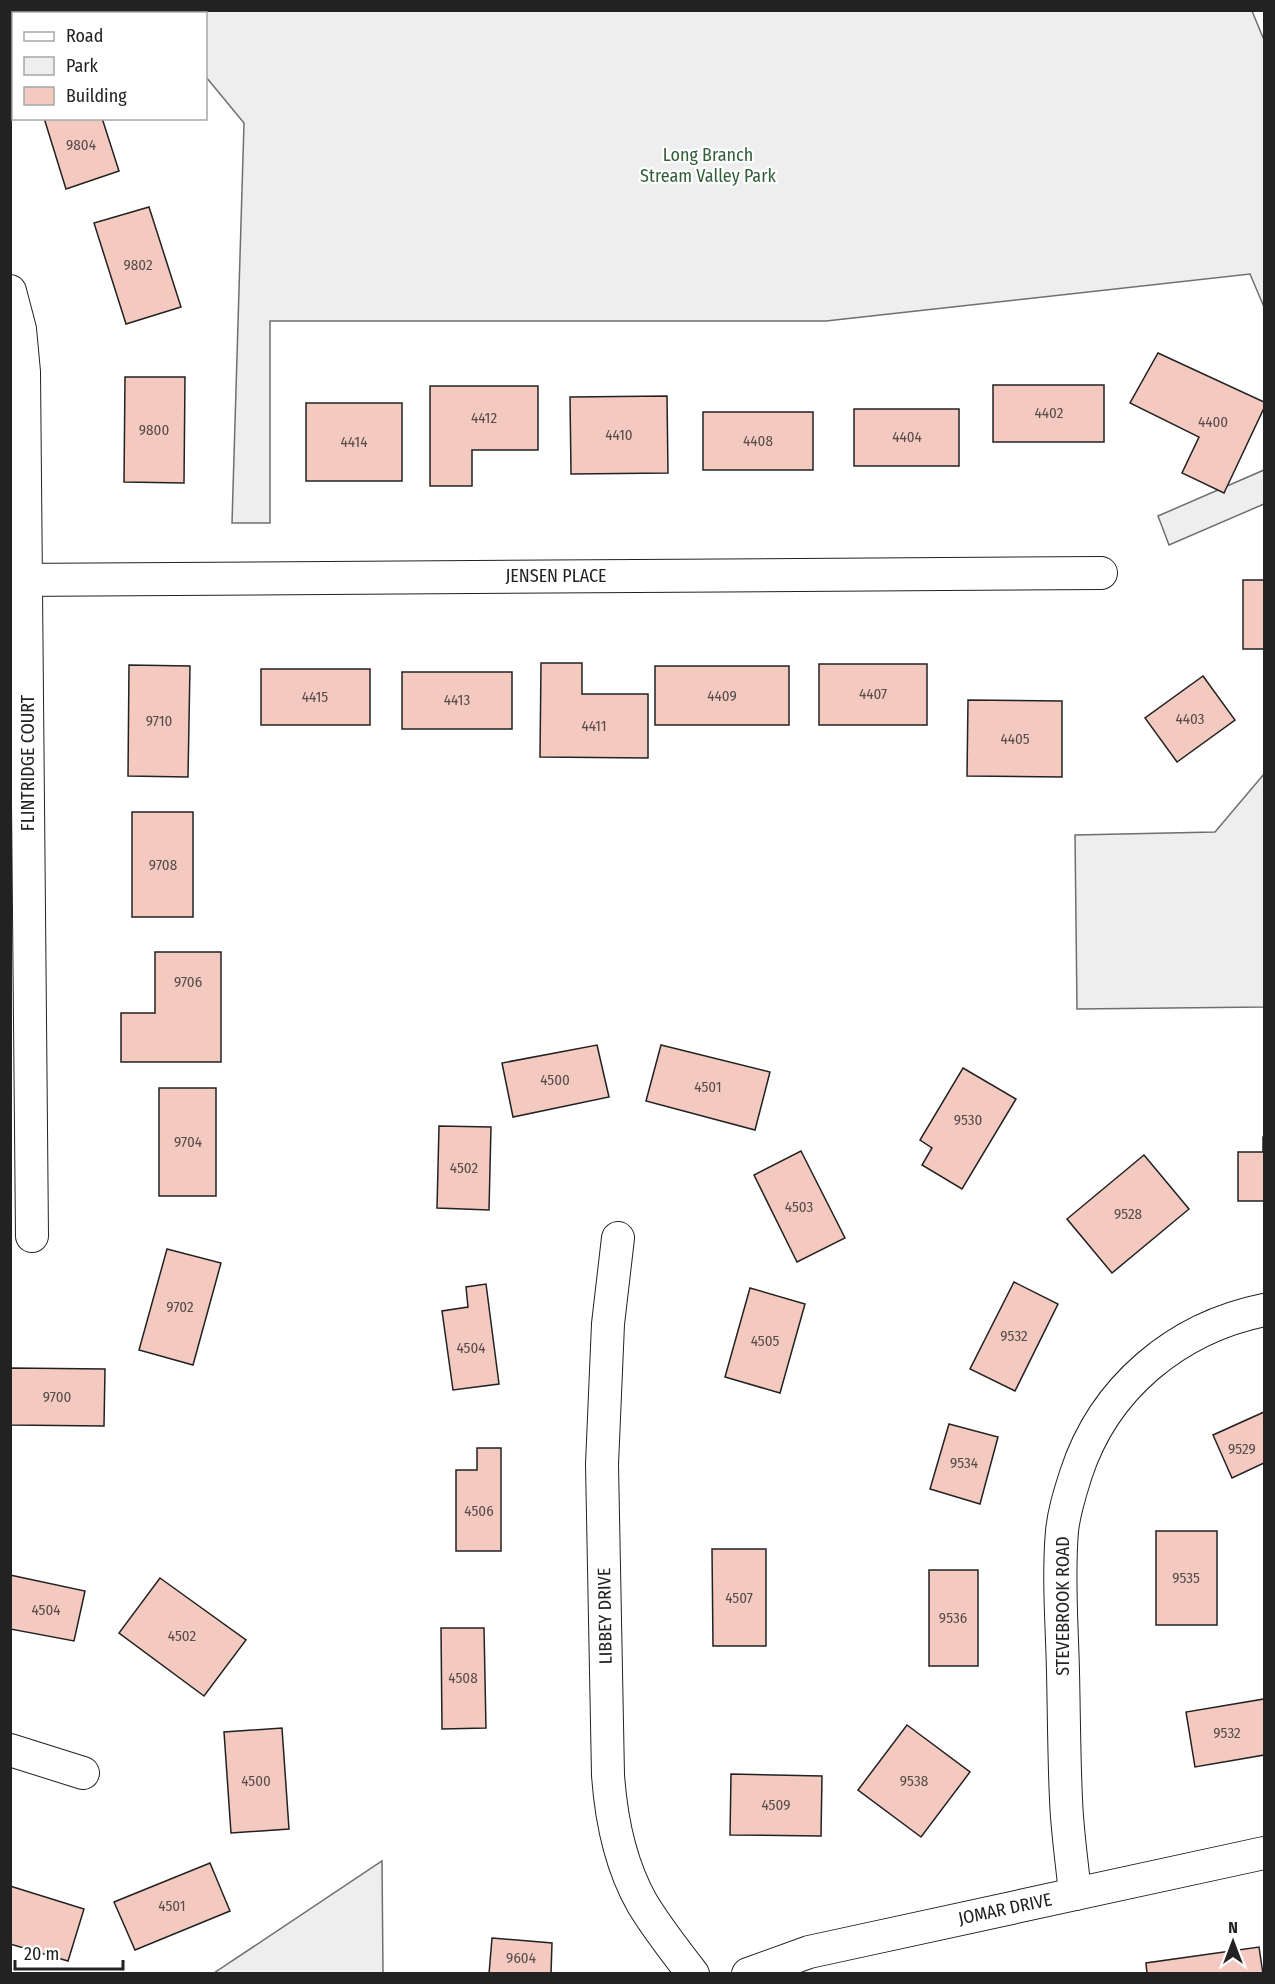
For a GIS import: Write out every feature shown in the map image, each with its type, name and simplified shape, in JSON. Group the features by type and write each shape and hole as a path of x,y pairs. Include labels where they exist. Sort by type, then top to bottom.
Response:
{"street":[{"name":"FLINTRIDGE COURT","path":"10,291 20,329 24,372 18,580 32,1236"},
{"name":"JENSEN PLACE","path":"18,580 1101,573"},
{"name":"LIBBEY DRIVE","path":"618,1238 608,1324 602,1464 610,1805 622,1854 642,1901 693,1974"},
{"name":"STEVEBROOK ROAD","path":"1074,1894 1066,1801 1060,1574 1062,1530 1068,1499 1083,1451 1108,1408 1147,1365 1189,1336 1218,1322 1264,1310"},
{"path":"10,1750 83,1773"},
{"name":"JOMAR DRIVE","path":"748,1974 809,1952 1264,1852"}],"green space":[{"name":"Long Branch Stream Valley Park","path":"1252,11 1264,40 1264,307 1250,274 826,321 270,321 270,523 232,523 244,123 207,78 207,12 152,12"},
{"path":"1264,470 1264,504 1169,545 1158,516"},
{"path":"1264,774 1264,1007 1077,1009 1075,835 1215,832"},
{"path":"382,1861 383,1973 214,1973"}],"building":[{"path":"10,10 22,10 22,12 12,12 12,66 10,67"},
{"path":"45,120 103,120 119,171 66,189"},
{"path":"149,207 181,307 126,324 94,223"},
{"path":"1158,353 1264,402 1264,408 1224,493 1182,473 1199,437 1130,403"},
{"path":"125,377 185,377 184,483 124,482"},
{"path":"993,385 1104,385 1104,442 993,442"},
{"path":"430,386 538,386 538,450 472,450 472,486 430,486"},
{"path":"667,396 668,473 571,474 570,397"},
{"path":"306,403 402,403 402,481 306,481"},
{"path":"854,409 959,409 959,466 854,466"},
{"path":"703,412 813,412 813,470 703,470"},
{"path":"1243,580 1264,580 1264,649 1243,649"},
{"path":"541,663 582,663 582,694 648,694 648,758 540,757"},
{"path":"819,664 927,664 927,725 819,725"},
{"path":"129,665 190,666 188,777 128,776"},
{"path":"655,666 789,666 789,725 655,725"},
{"path":"261,669 370,669 370,725 261,725"},
{"path":"402,672 512,672 512,729 402,729"},
{"path":"1203,676 1235,720 1177,762 1145,718"},
{"path":"968,700 1062,701 1062,777 967,776"},
{"path":"132,812 193,812 193,917 132,917"},
{"path":"155,952 221,952 221,1062 121,1062 121,1013 155,1013"},
{"path":"597,1045 609,1097 513,1117 502,1063"},
{"path":"661,1045 770,1072 755,1130 646,1101"},
{"path":"963,1068 1016,1099 962,1189 922,1165 932,1148 920,1140"},
{"path":"159,1088 216,1088 216,1196 159,1196"},
{"path":"439,1126 491,1127 489,1210 437,1208"},
{"path":"1263,1137 1264,1201 1238,1201 1238,1152 1263,1152"},
{"path":"801,1151 845,1238 797,1262 754,1175"},
{"path":"1144,1155 1189,1209 1112,1273 1067,1219"},
{"path":"167,1249 221,1263 193,1365 139,1350"},
{"path":"1014,1282 1058,1304 1015,1391 970,1369"},
{"path":"486,1284 499,1384 453,1390 442,1311 468,1307 466,1287"},
{"path":"750,1288 805,1304 780,1393 725,1377"},
{"path":"10,1368 105,1369 104,1426 10,1425"},
{"path":"1264,1412 1264,1463 1232,1478 1213,1435"},
{"path":"949,1424 998,1437 980,1504 930,1489"},
{"path":"477,1448 501,1448 501,1551 456,1551 456,1470 477,1470"},
{"path":"1156,1531 1217,1531 1217,1625 1156,1625"},
{"path":"712,1549 766,1549 766,1646 713,1646"},
{"path":"929,1570 978,1570 978,1666 929,1666"},
{"path":"10,1575 85,1591 74,1641 10,1629"},
{"path":"160,1578 246,1640 204,1696 119,1633"},
{"path":"441,1628 484,1628 486,1728 442,1729"},
{"path":"1264,1699 1264,1755 1195,1767 1186,1712"},
{"path":"907,1725 970,1772 921,1837 858,1790"},
{"path":"282,1728 289,1829 231,1833 224,1732"},
{"path":"731,1774 822,1776 821,1836 730,1835"},
{"path":"210,1863 230,1911 135,1950 114,1902"},
{"path":"10,1886 84,1909 68,1961 10,1944"},
{"path":"492,1938 552,1943 551,1974 489,1974"},
{"path":"1259,1947 1263,1974 1147,1974 1146,1963"}]}
